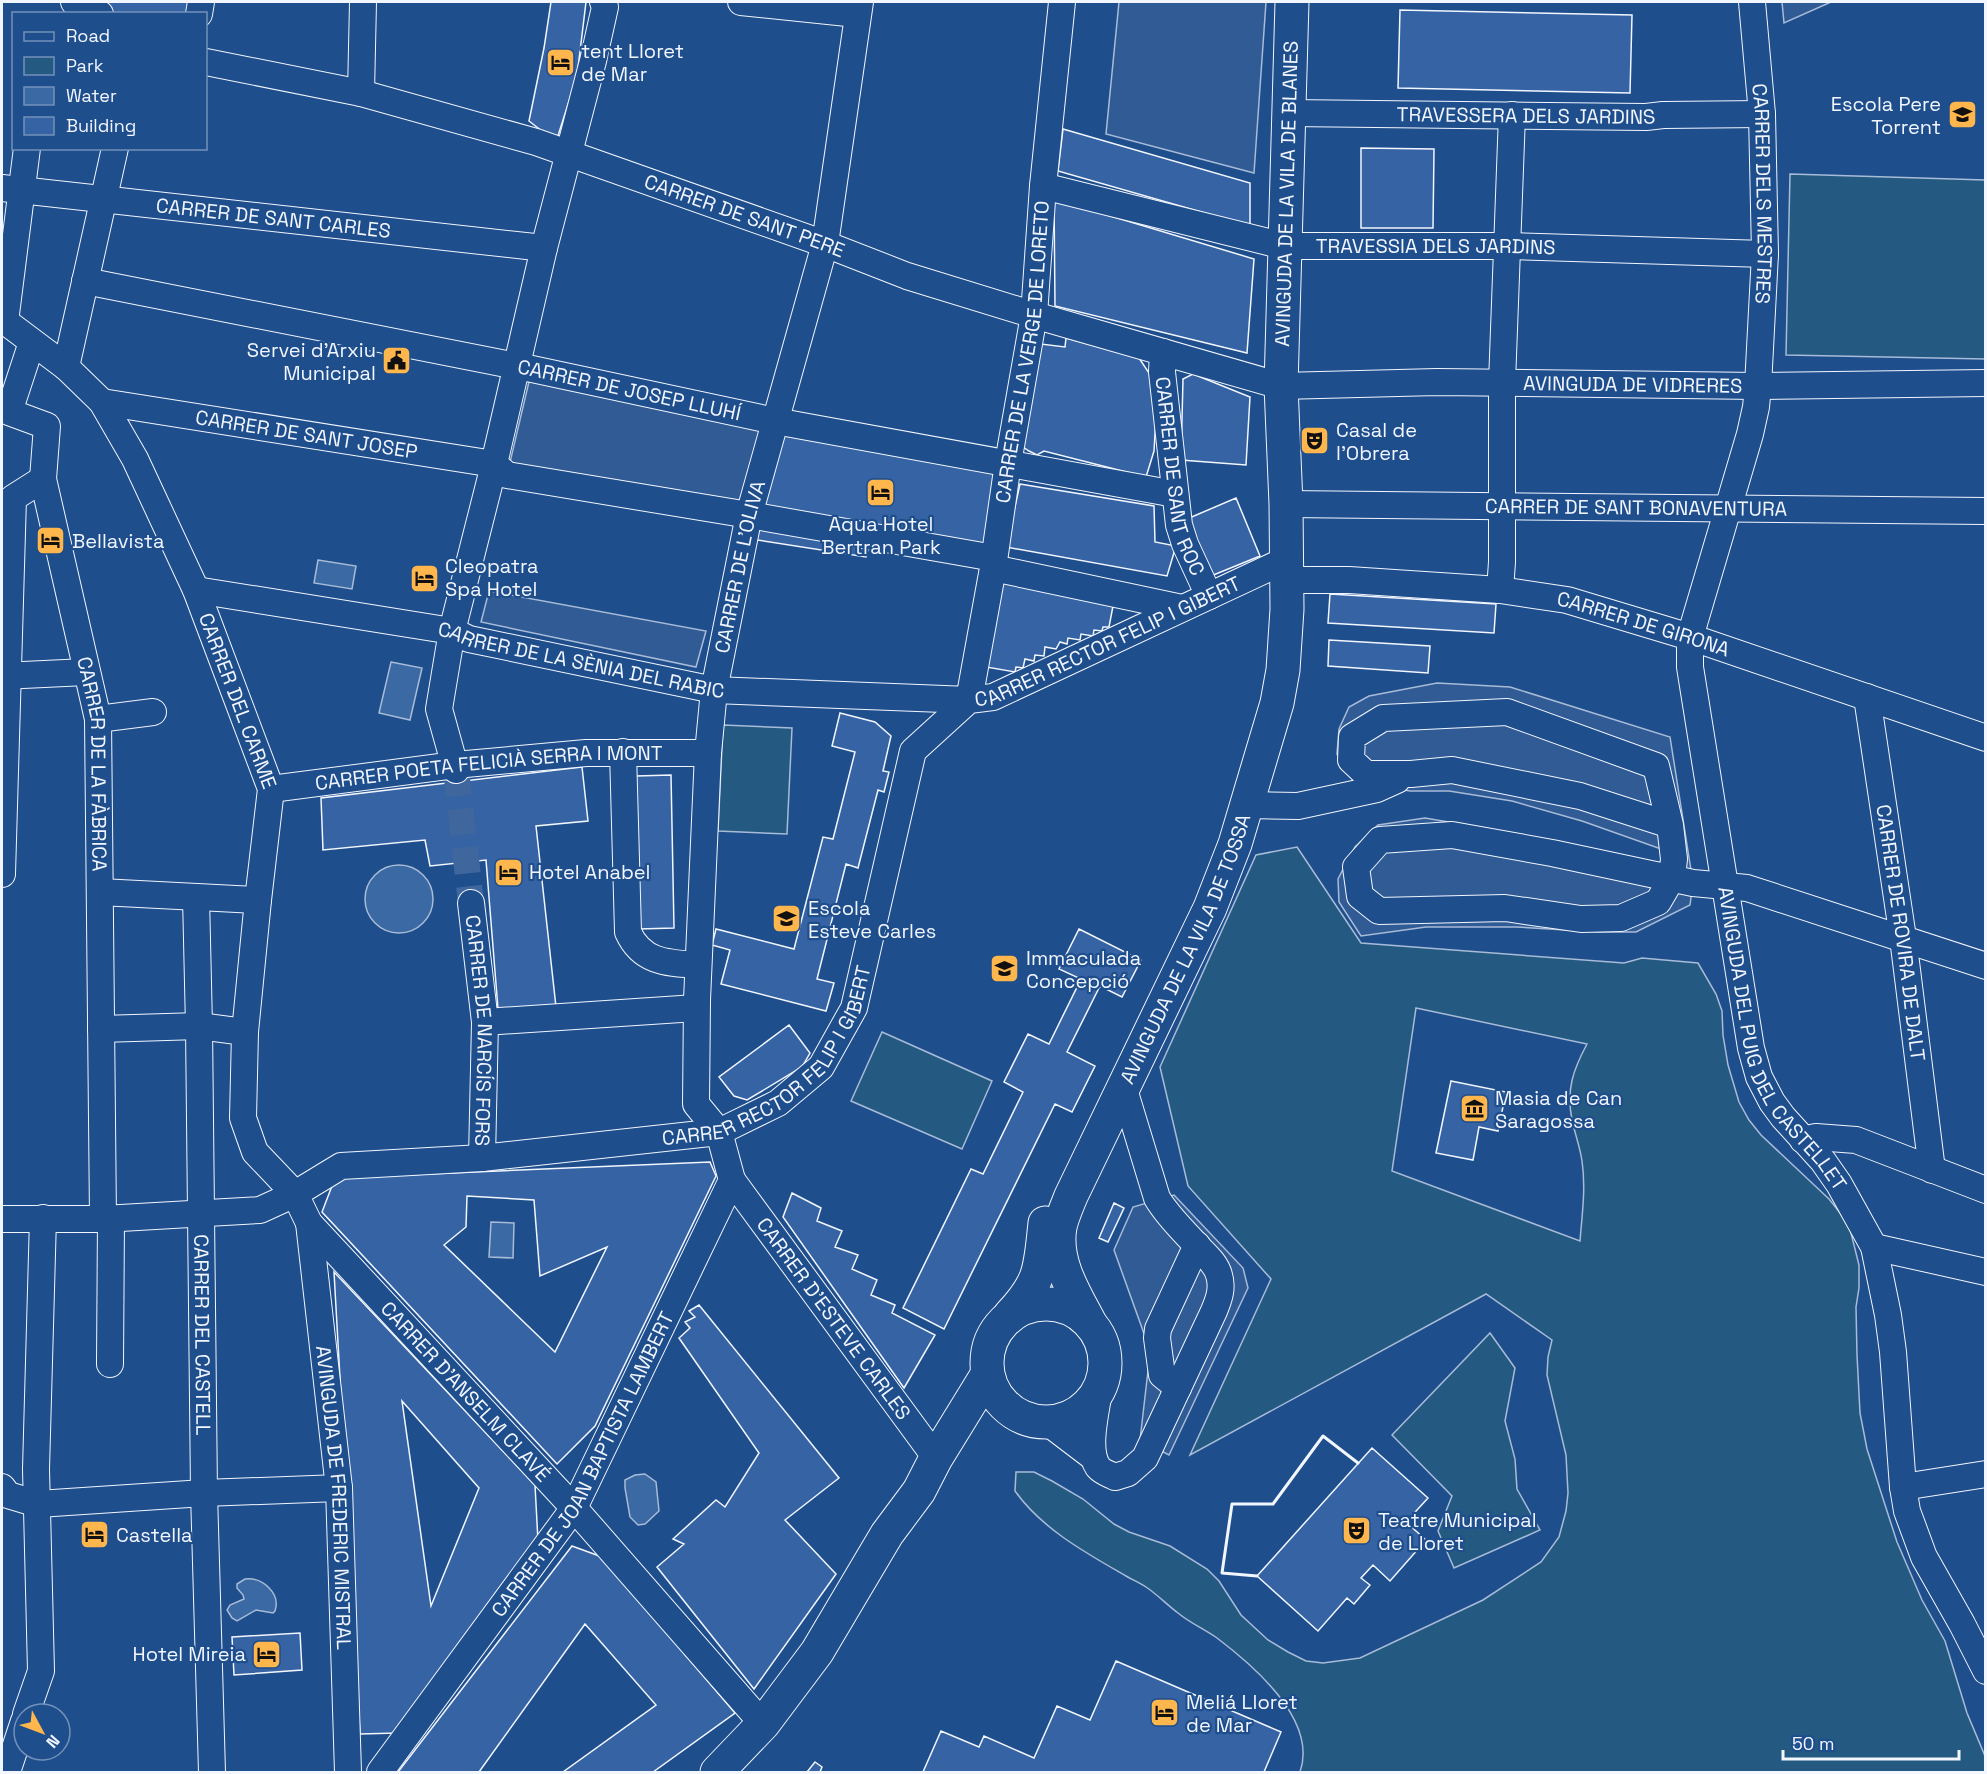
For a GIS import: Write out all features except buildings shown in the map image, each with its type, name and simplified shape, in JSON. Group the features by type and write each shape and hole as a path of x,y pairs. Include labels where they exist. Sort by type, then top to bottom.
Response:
{"main road":[{"name":"AVINGUDA DE LA VILA DE BLANES","path":"1281,386 1292,2"},
{"name":"AVINGUDA DE LA VILA DE TOSSA","path":"1089,1321 1064,1270 1060,1228 1071,1196 1210,908 1248,805 1277,703 1283,670 1287,609 1286,504 1281,386"},
{"name":"AVINGUDA DE LA VILA DE TOSSA","path":"1010,1315 1034,1285 1041,1264 1044,1224 1050,1204 1181,932 1211,858 1241,772 1257,713 1278,591 1286,570"},
{"path":"936,1458 976,1426 1032,1418 1059,1421 1073,1416 1091,1402 1099,1391 1106,1366 1096,1330 1078,1312 1057,1305 1027,1307 1010,1315 989,1341 986,1358 987,1375 993,1390 1003,1404 1032,1418"},
{"path":"742,1773 795,1712 843,1645 901,1540 919,1491 936,1458 987,1375"},
{"path":"717,1773 763,1725 818,1652 887,1534 919,1491"}],"street":[{"path":"74,2 96,12"},
{"path":"361,93 363,2"},
{"path":"456,767 439,708 452,631 500,470 518,366 544,248 593,61 605,7 603,2"},
{"path":"741,2 859,8"},
{"name":"CARRER DE LA VERGE DE LORETO","path":"969,700 994,563 1008,463 1034,315 1043,186 1062,2"},
{"name":"CARRER DELS MESTRES","path":"1753,2 1762,114 1765,254 1758,386"},
{"name":"CARRER DE L'OLIVA","path":"719,1132 696,1104 696,1008 708,753 714,690 749,514 825,244 859,8"},
{"name":"CARRER DE SANT PERE","path":"207,62 361,93 536,142 825,244 907,276 1281,386"},
{"name":"TRAVESSERA DELS JARDINS","path":"1289,113 1646,117 1762,114"},
{"path":"1500,590 1502,383 1512,115"},
{"path":"3,321 12,189 26,150"},
{"path":"66,367 115,150"},
{"name":"TRAVESSIA DELS JARDINS","path":"1043,186 1284,246 1508,246 1765,254"},
{"name":"CARRER DE SANT CARLES","path":"12,189 544,248"},
{"name":"CARRER DE JOSEP LLUHÍ","path":"85,281 518,366 775,421 1175,494"},
{"name":"CARRER DEL CARME","path":"3,321 66,367 102,402 135,459 196,590 271,789 245,1032 243,1118 255,1152 295,1194"},
{"name":"CARRER DE LA FÀBRICA","path":"32,342 9,412 47,426 43,479 98,719 101,1029 110,1364"},
{"name":"CARRER DE SANT ROC","path":"1163,352 1162,372 1181,534 1209,596"},
{"name":"AVINGUDA DE VIDRERES","path":"1281,386 1502,383 1758,386 1986,383"},
{"name":"AVINGUDA DEL PUIG DEL CASTELLET","path":"1758,386 1750,434 1690,637 1689,667 1751,1048 1755,1064 1772,1102 1823,1161 1839,1184 1874,1248 1893,1352 1903,1487 1907,1511 1924,1557 1986,1671"},
{"name":"CARRER DE SANT JOSEP","path":"102,402 749,514"},
{"path":"2,874 5,675 13,498 43,479"},
{"name":"CARRER DE SANT BONAVENTURA","path":"1286,504 1986,511"},
{"path":"749,514 994,563 1182,608"},
{"name":"CARRER RECTOR FELIP I GIBERT","path":"295,1194 341,1166 482,1158 719,1132 778,1103 821,1067 854,1008 913,751 969,700 993,697 1209,596 1286,570"},
{"name":"CARRER DE GIRONA","path":"1286,570 1349,580 1500,590 1567,600 1690,637 1986,738"},
{"name":"CARRER DE LA SÈNIA DEL RABIC","path":"196,590 452,631 469,639 714,690 969,700"},
{"path":"5,675 86,672"},
{"name":"CARRER DE ROVIRA DE DALT","path":"1867,697 1903,938 1932,1170"},
{"path":"98,719 153,712"},
{"path":"1670,825 1580,796 1452,770 1411,774 1366,774 1351,760 1352,737 1383,718 1507,712 1656,766 1670,825 1674,859 1672,878 1658,902 1621,918 1581,919 1505,908 1379,911 1360,896 1356,867 1380,840 1452,835 1672,878 1747,888 1986,966"},
{"path":"623,752 628,932 634,945 644,953 664,962 698,965"},
{"name":"CARRER POETA FELICIÀ SERRA I MONT","path":"271,789 586,753 708,753"},
{"path":"1248,805 1298,806 1377,789 1411,774"},
{"path":"100,892 258,900"},
{"name":"CARRER DEL CASTELL","path":"195,897 199,1026 204,1493 212,1773"},
{"name":"CARRER DE NARCÍS FORS","path":"471,903 485,1022 482,1158"},
{"path":"485,1022 696,1008"},
{"path":"101,1029 199,1026 245,1032"},
{"path":"1099,1391 1093,1430 1093,1457 1100,1470 1115,1477 1128,1473 1145,1458 1214,1311 1220,1297 1221,1286 1219,1274 1213,1263 1164,1209 1157,1198 1123,1086"},
{"path":"719,1132 732,1180"},
{"path":"1803,1140 1816,1137 1856,1140 1986,1191"},
{"name":"CARRER D'ESTEVE CARLES","path":"732,1180 936,1458"},
{"name":"CARRER DE JOAN BAPTISTA LAMBERT","path":"380,1773 574,1508 732,1180"},
{"path":"2,1219 107,1219 260,1210 295,1194 309,1223"},
{"path":"30,1702 41,1671 37,1550 46,1504 36,1468 43,1218"},
{"name":"CARRER D'ANSELM CLAVÉ","path":"309,1223 574,1508 763,1725"},
{"name":"AVINGUDA DE FREDERIC MISTRAL","path":"309,1223 339,1488 348,1773"},
{"path":"1178,1388 1162,1375 1158,1329 1197,1245"},
{"path":"1874,1248 1986,1272"},
{"path":"1032,1418 1093,1457"},
{"path":"1903,1487 1986,1474"},
{"path":"4,1495 46,1504 204,1493 339,1488"},
{"path":"7,1773 12,1758"}],"green space":[{"path":"1790,174 1985,180 1985,359 1786,355"},
{"path":"723,725 792,728 787,834 718,831"},
{"path":"1297,847 1361,943 1624,963 1642,958 1698,963 1716,994 1722,1011 1728,1065 1739,1102 1749,1120 1761,1135 1829,1199 1850,1229 1859,1265 1856,1307 1857,1355 1860,1413 1867,1449 1897,1542 1922,1600 1945,1641 1967,1713 1985,1756 1985,1772 1300,1772 1303,1752 1300,1733 1291,1714 1279,1696 1248,1663 1217,1638 1183,1617 1150,1590 1080,1549 1051,1529 1026,1505 1015,1491 1016,1472 1034,1472 1052,1481 1083,1499 1114,1524 1129,1532 1170,1546 1207,1569 1219,1581 1241,1615 1268,1640 1306,1661 1323,1663 1360,1658 1483,1600 1541,1562 1559,1537 1568,1493 1566,1455 1547,1375 1552,1340 1486,1294 1190,1455 1271,1279 1188,1186 1160,1067 1256,855","holes":["1416,1008 1587,1044 1578,1063 1570,1090 1570,1109 1584,1181 1580,1241 1392,1171"]},
{"path":"882,1032 992,1081 962,1149 851,1101"},
{"path":"1490,1333 1515,1368 1505,1421 1515,1459 1517,1489 1540,1530 1454,1568 1438,1531 1452,1496 1392,1435"}],"shaded area":[{"path":"1119,2 1266,2 1254,173 1106,134"},
{"path":"1782,2 1831,2 1784,23"},
{"path":"532,369 775,421 749,515 507,475"},
{"path":"489,591 706,631 696,667 481,622"},
{"path":"1437,683 1510,687 1670,737 1693,883 1690,905 1636,932 1516,927 1426,927 1361,936 1339,902 1338,879 1355,847 1378,825 1425,818 1662,864 1664,850 1582,821 1512,801 1449,791 1410,791 1375,785 1347,773 1337,754 1339,729 1349,707 1369,696"},
{"path":"1174,1195 1243,1268 1248,1288 1169,1455 1140,1440 1149,1362 1147,1342 1114,1250 1133,1207"}],"water":[{"path":"318,560 356,566 352,589 314,583"},
{"path":"391,662 422,668 410,720 379,713"},
{"path":"392,865 406,865 418,870 428,880 433,899 428,918 418,928 406,933 392,933 380,928 370,918 365,906 365,892 370,880 380,870"},
{"path":"491,1222 514,1223 513,1258 489,1257"},
{"path":"645,1474 656,1482 659,1511 645,1524 638,1525 630,1517 625,1480 635,1475"},
{"path":"245,1579 264,1583 273,1592 276,1604 273,1613 256,1610 237,1621 232,1618 227,1610 230,1605 244,1599 237,1584"}],"tunnel":[{"path":"456,770 471,903"}],"wall":[{"path":"1257,1576 1222,1573 1232,1504 1273,1504 1323,1436 1358,1463"}],"place":[{"name":"tent Lloret de Mar","path":"560,62"},
{"name":"Escola Pere Torrent","path":"1962,115"},
{"name":"Servei d'Arxiu Municipal","path":"397,361"},
{"name":"Casal de l'Obrera","path":"1315,441"},
{"name":"Aqua Hotel Bertran Park","path":"881,493"},
{"name":"Bellavista","path":"51,541"},
{"name":"Cleopatra Spa Hotel","path":"424,578"},
{"name":"Hotel Anabel","path":"508,872"},
{"name":"Escola Esteve Carles","path":"787,919"},
{"name":"Immaculada Concepció","path":"1005,969"},
{"name":"Masia de Can Saragossa","path":"1474,1109"},
{"name":"Teatre Municipal de Lloret","path":"1357,1531"},
{"name":"Castella","path":"95,1535"},
{"name":"Hotel Mireia","path":"267,1654"},
{"name":"Meliá Lloret de Mar","path":"1165,1713"}]}
